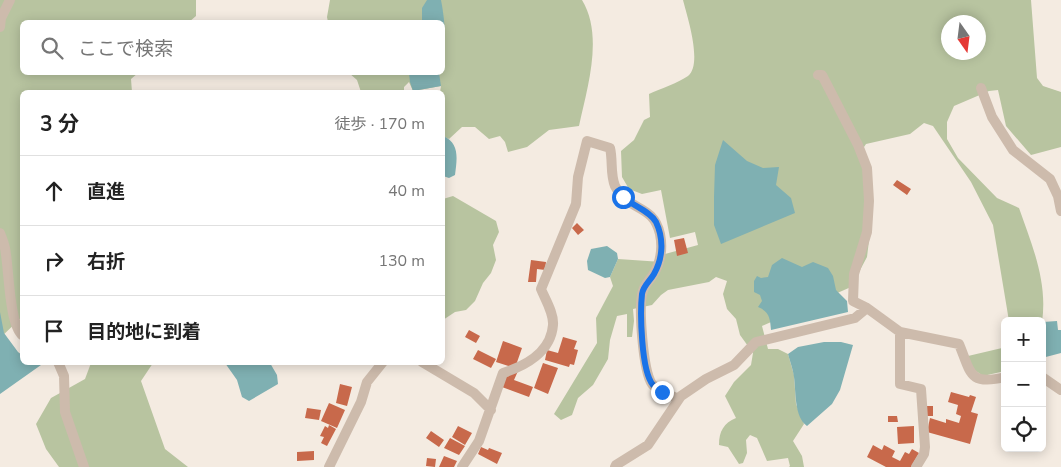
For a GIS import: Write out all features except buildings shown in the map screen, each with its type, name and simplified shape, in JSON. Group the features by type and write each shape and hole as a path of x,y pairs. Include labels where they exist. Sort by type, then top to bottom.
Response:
{"street":[{"path":"0,27 1,18 10,0"},
{"path":"818,75 822,75 858,145 867,168 870,201 867,232 854,274 853,301 867,308 900,332 959,344 971,373 979,380 989,381 1001,378"},
{"path":"981,88 992,117 1013,150 1050,179 1058,196 1061,212"},
{"path":"462,467 479,441 502,373 521,367 531,361 546,345 550,335 553,324 550,309 540,288 576,204 578,177 587,141 610,148 612,176 615,186 632,205 651,214 656,222 662,247 661,256 654,274 642,293 642,344 645,366 653,385 662,392 679,399"},
{"path":"0,233 5,248 14,315 20,333"},
{"path":"615,467 648,445 679,399 706,379 734,365 756,342 855,318 867,308"},
{"path":"900,332 900,384 921,389 925,447 924,454 916,467"},
{"path":"59,365 64,376 64,412 84,467"},
{"path":"328,467 361,402 367,382 381,365"},
{"path":"427,365 474,393 491,410"},
{"path":"1046,380 1061,390"}],"green space":[{"path":"0,0 196,0 196,16 191,20 20,20 20,75 136,75 131,79 132,90 20,90 20,319 0,338"},
{"path":"330,0 582,0 589,14 593,46 592,62 579,126 549,130 527,147 508,152 505,142 500,136 489,139 475,127 462,127 449,139 445,137 445,90 440,90 441,86 413,90 409,82 404,87 404,90 360,90 357,80 351,75 445,75 445,20 328,20"},
{"path":"683,0 1031,0 1037,78 1043,86 1061,92 1061,147 1031,155 1006,126 998,90 989,91 954,106 947,122 947,139 958,158 997,198 1019,208 1034,250 1041,278 1042,317 1008,317 993,225 971,182 933,126 924,123 910,134 866,144 862,150 873,208 867,257 851,287 762,326 768,349 778,349 788,354 794,375 796,404 804,424 793,441 802,456 804,467 789,467 788,458 767,461 757,438 750,435 746,440 747,453 743,463 739,464 728,447 719,445 723,428 728,422 736,418 725,396 734,382 751,365 753,353 740,335 736,319 727,309 723,294 727,281 716,277 709,282 668,290 652,305 633,309 632,337 627,337 627,314 617,316 610,340 608,359 593,385 578,398 572,415 561,420 554,414 597,343 596,318 613,286 610,277 618,259 662,262 665,254 698,245 695,232 670,238 661,190 642,194 629,189 622,177 621,151 634,140 644,120 650,117 649,94 684,79 692,70 694,51"},
{"path":"453,196 496,221 499,232 493,245 496,260 475,301 466,310 455,312 445,319 445,198"},
{"path":"1001,348 1001,372 983,376 973,369 968,356"},
{"path":"90,365 152,365 141,381 165,449 188,467 59,467 46,449 36,424 51,398 85,379"}],"water":[{"path":"427,0 441,0 444,20 422,20 422,8"},
{"path":"409,75 439,75 441,86 413,90"},
{"path":"445,137 455,147 456,152 455,175 449,178 445,177"},
{"path":"723,140 747,161 763,168 779,167 776,185 791,198 795,213 721,244 714,225 714,197 715,165"},
{"path":"607,246 617,253 618,259 610,277 605,278 588,270 587,261 591,249"},
{"path":"782,258 802,267 813,262 828,268 833,276 836,290 847,301 848,312 771,330 770,319 758,307 762,301 760,295 754,292 754,281 757,276 761,278 768,277 772,265"},
{"path":"0,312 4,333 20,354 20,365 41,365 0,394"},
{"path":"1057,321 1058,330 1061,330 1061,353 1046,357 1046,322"},
{"path":"824,342 841,342 853,345 840,390 832,404 807,426 800,417 796,403 794,374 788,354 798,347"},
{"path":"226,365 271,365 277,375 278,384 249,401 242,397 237,380"}],"route":[{"path":"623,197 632,205 651,214 660,233 661,256 654,274 642,293 642,344 645,366 653,385 662,392"}]}
